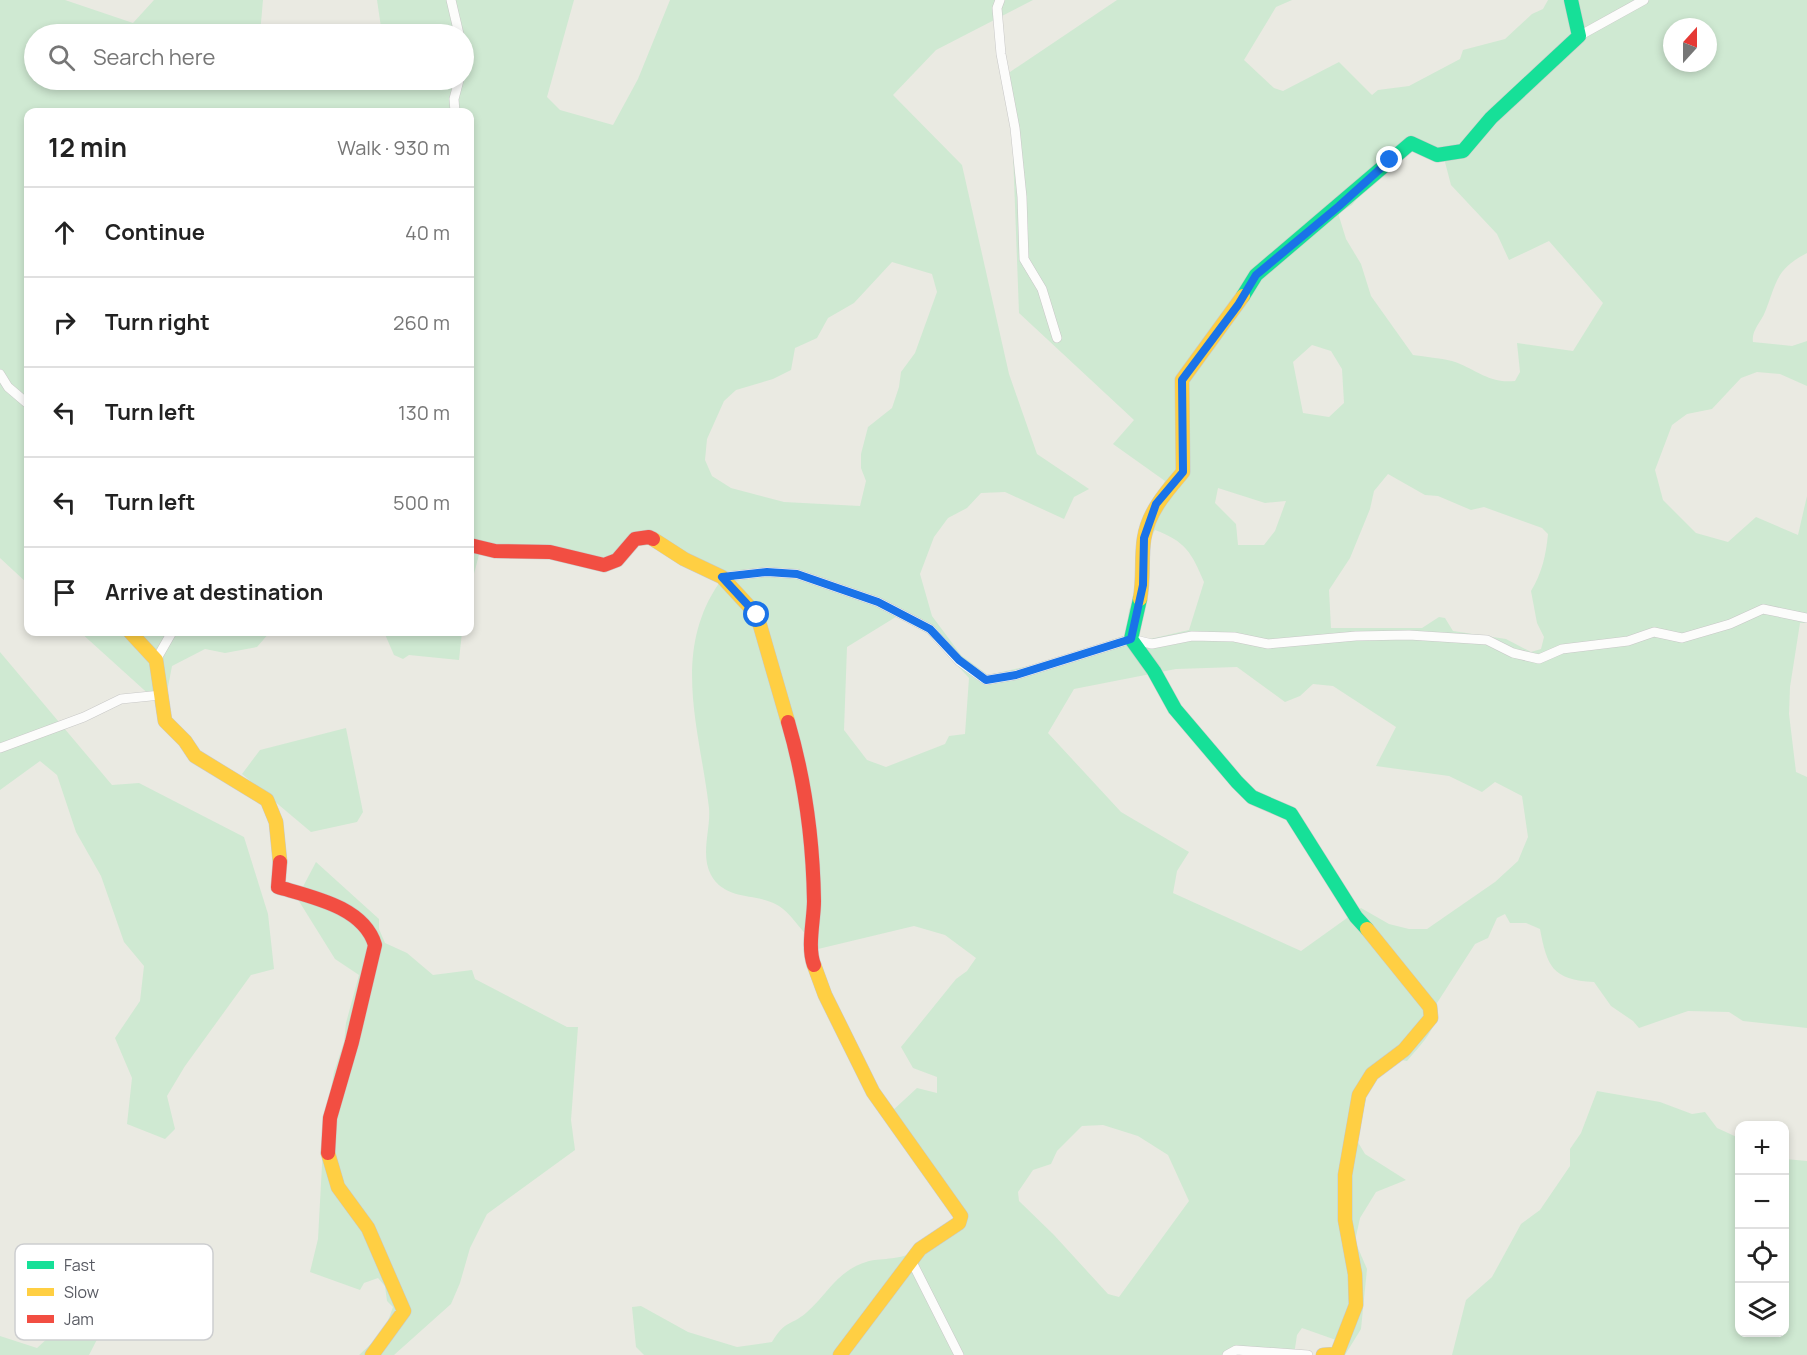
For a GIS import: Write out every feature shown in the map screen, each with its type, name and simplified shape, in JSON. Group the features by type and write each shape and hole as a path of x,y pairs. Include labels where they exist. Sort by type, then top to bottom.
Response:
{"street":[{"path":"451,0 457,24"},
{"path":"1000,0 997,8 1001,54 1015,128 1022,196 1024,259 1042,289 1057,338"},
{"path":"1571,0 1579,36"},
{"path":"1323,1355 1337,1354 1356,1305 1355,1274 1345,1209 1345,1175 1359,1095 1372,1074 1404,1050 1426,1027 1431,1018 1430,1007 1386,948 1356,917 1291,814 1252,797 1237,782 1175,710 1154,671 1131,639 1143,585 1144,538 1156,504 1183,472 1182,380 1238,305 1256,275 1411,143 1437,155 1463,151 1491,118 1579,36 1644,0"},
{"path":"455,108 456,90"},
{"path":"0,374 8,387 24,401"},
{"path":"474,546 495,551 550,552 604,565 617,560 635,539 649,537 684,559 722,577 757,615 800,762 810,832 814,901 812,961 825,995 873,1092 960,1216 958,1223 920,1249 912,1262 861,1323 840,1355"},
{"path":"722,577 767,572 797,574 878,602 930,629 959,660 986,680 1016,675 1131,639 1152,644 1192,636 1234,637 1268,644 1356,636 1409,635 1487,640 1513,653 1539,659 1562,649 1628,640 1654,632 1682,638 1730,624 1763,609 1807,618"},
{"path":"134,636 156,660 165,721 185,741 195,756 267,800 276,822 280,856 279,887 316,898 343,911 369,927 375,935 375,945 352,1042 330,1118 327,1148 338,1187 368,1228 404,1311 372,1355"},
{"path":"156,660 170,636"},
{"path":"0,748 84,717 120,699 161,695"},
{"path":"912,1262 959,1355"},
{"path":"1227,1355 1236,1350 1308,1355"}],"green space":[{"path":"0,0 65,0 133,23 154,0 263,0 261,24 24,24 24,90 474,90 474,24 381,24 377,0 574,0 547,97 560,110 613,125 638,79 670,0 1033,0 936,50 893,95 962,165 1009,374 1037,454 1089,489 1074,497 1064,519 1005,492 981,493 967,508 948,518 934,537 920,574 932,616 961,655 988,675 1055,660 1126,635 1129,610 1136,593 1144,520 1165,481 1113,444 1134,420 1019,313 1010,72 1117,0 1292,0 1276,7 1244,60 1274,88 1283,91 1339,62 1372,95 1378,90 1409,86 1460,59 1463,50 1505,39 1532,14 1543,9 1548,0 1807,0 1807,253 1789,265 1778,278 1765,312 1755,330 1753,342 1792,346 1807,341 1807,386 1780,374 1757,372 1741,378 1712,409 1687,414 1672,425 1655,470 1663,500 1696,533 1728,542 1756,517 1798,535 1807,496 1807,623 1800,623 1790,687 1789,714 1796,772 1807,777 1807,1028 1743,1021 1729,1012 1688,1011 1639,1028 1611,1006 1594,982 1569,978 1554,969 1545,953 1540,929 1526,923 1510,923 1505,914 1497,918 1488,938 1475,944 1437,1003 1435,1020 1424,1041 1407,1061 1401,1060 1370,1083 1356,1139 1365,1154 1406,1180 1376,1192 1360,1218 1355,1241 1367,1269 1361,1329 1345,1355 1331,1355 1336,1340 1302,1328 1297,1335 1294,1355 644,1355 636,1347 632,1307 641,1306 688,1332 737,1347 772,1342 784,1326 806,1313 849,1270 869,1261 909,1254 954,1220 954,1213 886,1119 821,997 808,965 807,936 779,906 761,899 733,893 717,884 708,867 706,850 709,808 696,721 692,665 696,637 704,610 719,583 649,545 634,546 624,559 606,570 561,559 480,551 474,574 474,108 24,108 24,580 0,558","holes":["1414,149 1433,159 1445,162 1451,185 1497,234 1509,260 1549,241 1603,303 1573,351 1517,343 1520,372 1515,381 1489,378 1452,361 1413,355 1371,296 1361,264 1346,239 1338,213 1352,205 1368,184","892,262 932,274 937,292 915,353 901,372 892,408 868,427 861,454 861,468 866,481 860,506 784,502 731,488 712,476 705,460 707,439 724,401 736,390 773,379 791,370 795,348 817,338 828,318 854,303","1312,345 1331,351 1342,369 1344,403 1329,417 1303,413 1293,362","1388,474 1425,495 1438,496 1471,510 1484,507 1542,528 1548,534 1546,549 1541,571 1531,591 1537,623 1544,637 1541,649 1531,652 1506,639 1453,631 1445,618 1439,617 1422,628 1331,628 1329,590 1350,558 1370,509 1374,491","1218,488 1265,503 1286,501 1275,531 1264,545 1238,545 1236,524 1215,503","1155,530 1174,539 1186,549 1196,563 1204,582 1189,630 1150,639 1140,637 1137,630 1145,595 1151,538","899,615 928,634 969,678 965,734 949,736 945,744 886,767 867,760 844,730 847,647","1237,667 1285,702 1300,696 1313,684 1333,686 1396,727 1376,766 1449,776 1482,792 1495,782 1522,796 1528,837 1518,861 1495,882 1427,929 1409,929 1389,924 1361,908 1301,951 1173,893 1177,871 1189,852 1121,812 1048,733 1074,689 1176,669","914,926 945,935 976,958 901,1047 913,1068 937,1077 937,1093 917,1088 891,1112 830,1000 817,964 818,949","1103,1125 1138,1136 1168,1155 1189,1201 1119,1297 1108,1294 1019,1201 1018,1192 1033,1170 1051,1164 1057,1151 1082,1126"]},
{"path":"84,636 267,636 257,647 225,653 205,649 172,666 164,708"},
{"path":"386,636 462,636 459,660 409,655 403,659 394,655"},
{"path":"0,652 112,785 139,783 244,837 268,914 274,969 251,975 185,1066 167,1096 175,1129 165,1139 127,1124 132,1078 115,1038 140,1001 144,966 124,942 101,876 76,832 57,775 40,761 0,790"},
{"path":"346,728 363,812 357,822 311,832 242,774 260,750"},
{"path":"316,862 379,919 379,929 385,943 407,953 433,975 472,970 475,979 567,1027 578,1027 571,1120 575,1150 487,1214 470,1248 451,1304 394,1355 359,1355 384,1332 393,1307 387,1301 385,1286 378,1278 364,1283 360,1290 310,1272 318,1239 324,1128 334,1072 344,1042 346,1023 359,975 335,959 297,898"},
{"path":"1597,1091 1660,1102 1692,1114 1705,1112 1717,1128 1735,1136 1735,1337 1789,1337 1789,1159 1807,1161 1807,1355 1452,1355 1466,1300 1492,1277 1521,1224 1540,1210 1570,1166 1570,1149 1581,1133"},
{"path":"0,1336 37,1348 46,1340 97,1340 89,1355 0,1355"}],"traffic: fast":[{"path":"1243,296 1256,275 1411,143 1437,155 1463,151 1491,118 1579,36 1571,0"},
{"path":"1140,599 1131,639 1154,671 1175,709 1252,797 1291,814 1356,917 1367,929"}],"traffic: slow":[{"path":"1140,599 1143,546 1149,520 1170,487 1183,472 1182,380 1243,296"},
{"path":"653,539 684,559 722,577 757,615 788,722"},
{"path":"134,636 156,660 165,721 185,741 195,756 267,800 276,822 280,862"},
{"path":"1323,1355 1337,1354 1356,1305 1355,1274 1345,1220 1345,1175 1359,1095 1372,1074 1404,1050 1431,1018 1430,1007 1367,929"},
{"path":"814,965 825,995 873,1092 961,1216 959,1223 920,1249 840,1355"},
{"path":"328,1153 338,1187 368,1228 404,1311 372,1355"}],"traffic: jam":[{"path":"474,546 495,551 550,552 604,565 617,560 635,539 649,537 653,539"},
{"path":"788,722 799,766 810,833 814,901 811,950 814,965"},
{"path":"280,862 278,887 321,900 348,913 360,921 369,932 375,945 352,1042 330,1118 328,1153"}],"route":[{"path":"757,615 722,577 767,572 797,574 878,602 930,629 959,660 986,680 1016,675 1131,639 1132,624 1143,585 1144,538 1156,504 1183,472 1182,380 1238,305 1256,275 1314,228 1390,160"}]}
